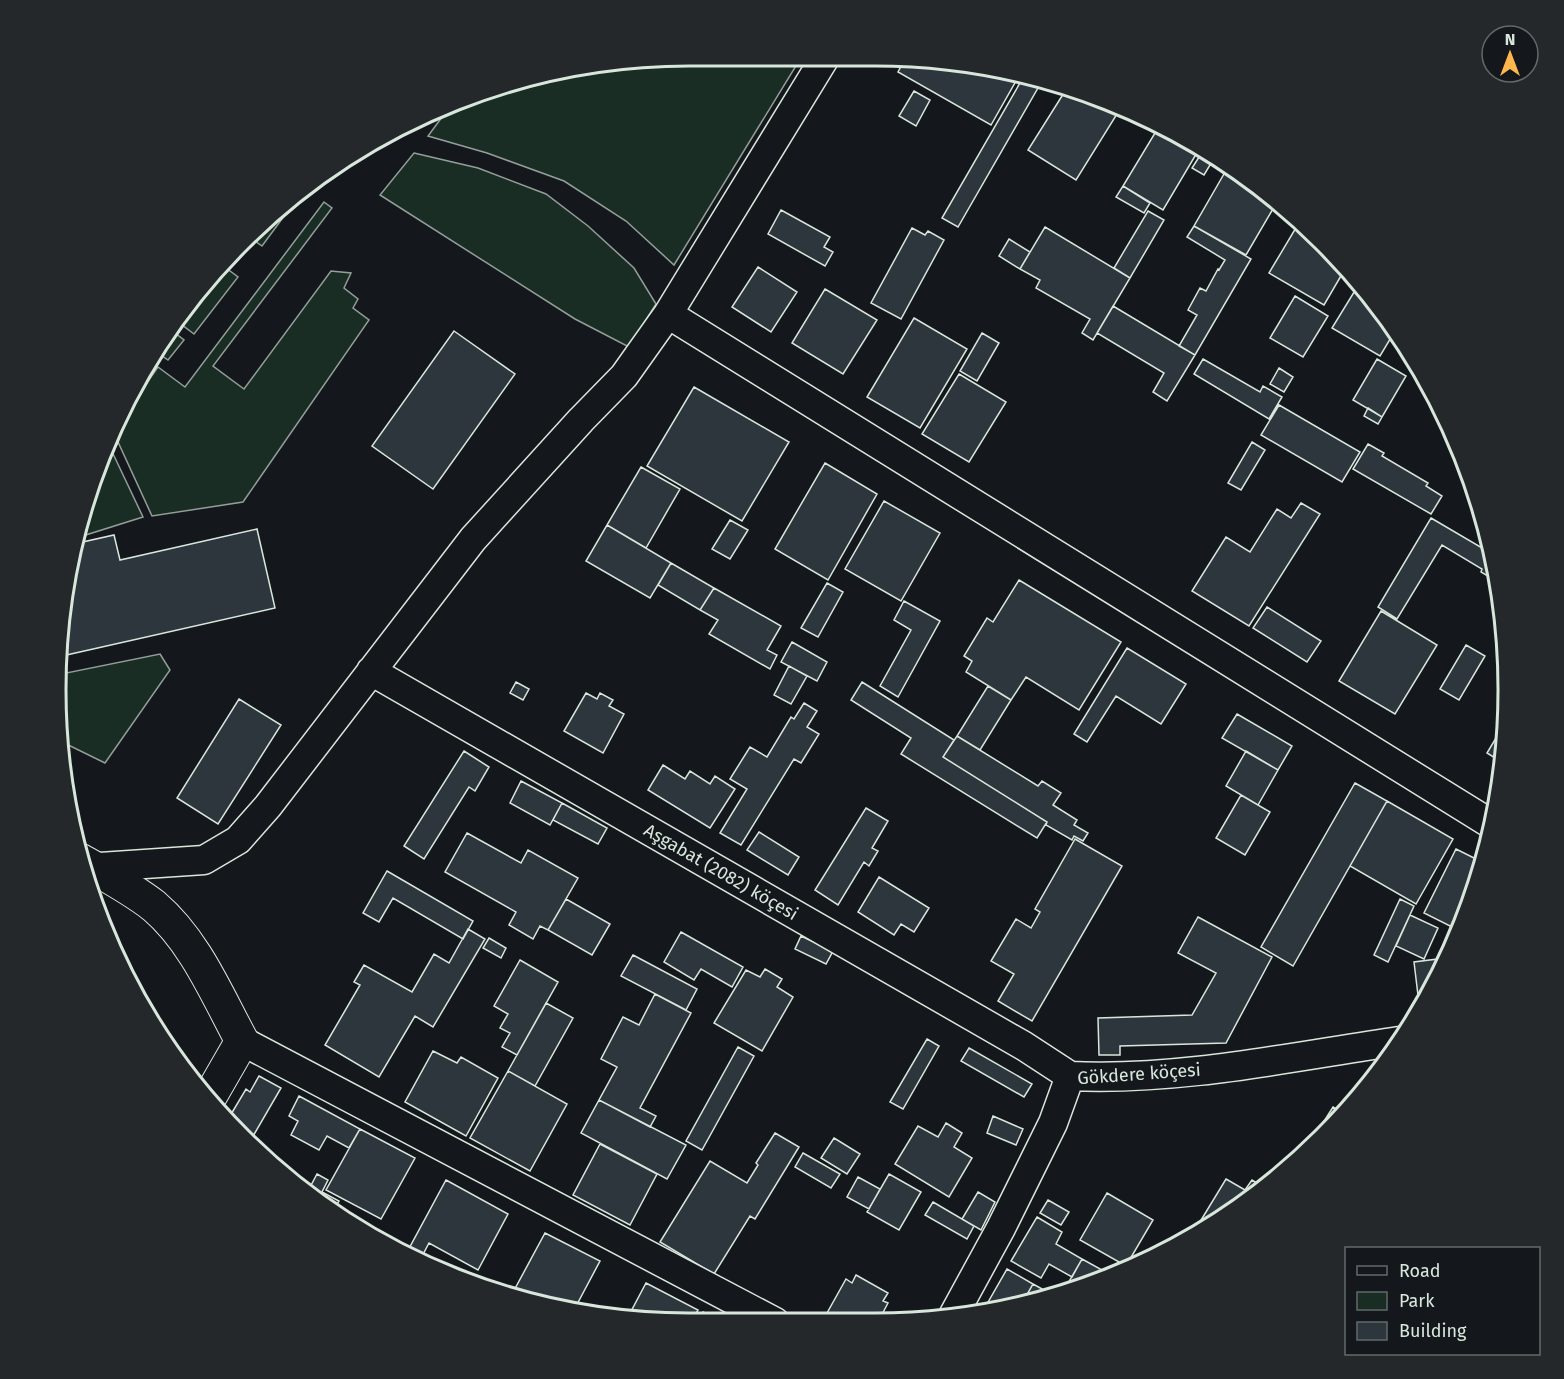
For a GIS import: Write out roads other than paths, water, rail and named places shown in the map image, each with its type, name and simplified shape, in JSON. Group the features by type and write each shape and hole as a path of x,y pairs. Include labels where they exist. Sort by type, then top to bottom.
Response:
{"street":[{"path":"91,865 204,860 238,840 268,806 473,539 580,420 624,376 668,314 820,66"},
{"path":"668,314 1484,820"},
{"name":"Aşgabat (2082) köçesi","path":"371,671 1024,1046 1070,1076"},
{"path":"93,870 153,906 175,927 194,953 242,1041 758,1313"},
{"path":"213,1091 242,1041"},
{"name":"Gökdere köçesi","path":"957,1308 1053,1123 1070,1076 1115,1078 1179,1074 1388,1043"}]}
